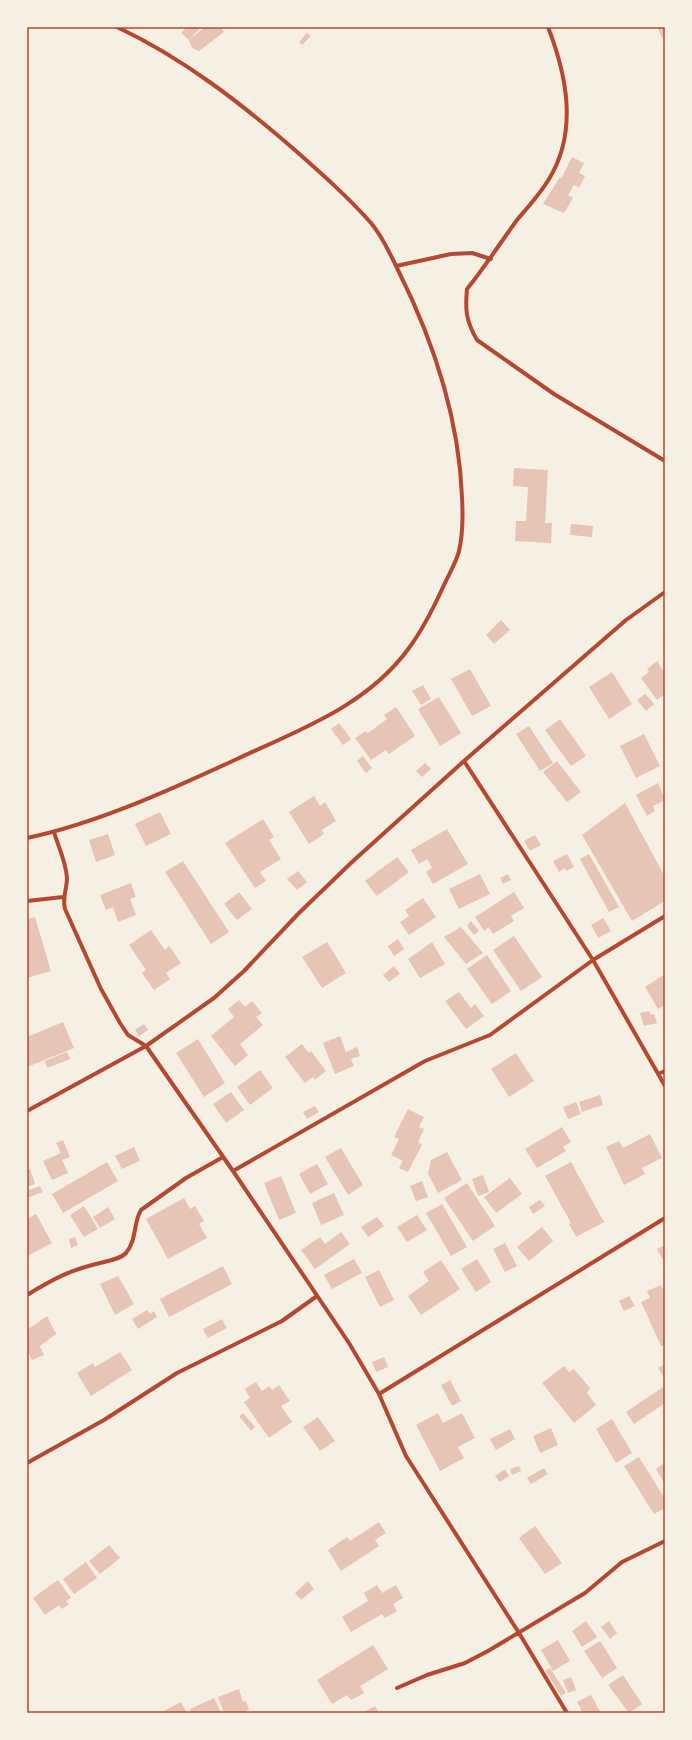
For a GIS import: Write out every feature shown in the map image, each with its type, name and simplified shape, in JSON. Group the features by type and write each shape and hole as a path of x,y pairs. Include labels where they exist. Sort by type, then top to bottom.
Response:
{"street":[{"path":"27,838 54,832 185,784 299,731 328,716 359,697 390,670 408,649 426,622 458,554 462,534 461,475 450,410 427,334 410,292 387,246 372,225 338,188 281,138 199,74 153,46 117,27"},
{"path":"548,27 556,48 566,90 567,124 562,152 549,180 467,289 465,309 469,326 477,340 554,394 665,461"},
{"path":"396,266 458,254 472,253 491,259"},
{"path":"27,1111 146,1046 214,998 244,971 315,898 464,761 626,620 665,592"},
{"path":"464,761 593,960 665,1086"},
{"path":"54,832 66,872 67,883 63,897 66,913 109,1003 128,1034 146,1046 233,1170 353,1348 379,1394 406,1456 519,1633 567,1713"},
{"path":"27,900 63,897"},
{"path":"233,1170 425,1061 490,1035 593,960 665,916"},
{"path":"658,1074 665,1071"},
{"path":"27,1295 62,1274 111,1260 125,1254 134,1236 138,1216 144,1207 186,1178 223,1157"},
{"path":"379,1394 665,1218"},
{"path":"27,1463 104,1420 177,1373 282,1321 317,1296"},
{"path":"397,1688 427,1675 465,1663 519,1633 585,1593 622,1562 665,1541"}],"building":[{"path":"187,27 200,28 189,40 181,33"},
{"path":"205,27 220,27 224,32 199,51 192,48 189,40"},
{"path":"657,27 665,27 665,37 662,38"},
{"path":"307,33 311,36 302,45 299,42"},
{"path":"572,157 584,163 579,173 585,176 579,188 574,185 568,195 573,198 564,213 543,204 560,177 561,179"},
{"path":"514,468 548,470 545,523 552,523 551,543 515,541 516,521 526,521 528,487 513,486"},
{"path":"571,524 593,526 592,537 570,535"},
{"path":"501,620 510,630 494,644 486,635"},
{"path":"657,661 665,673 665,694 657,700 641,678 649,672 647,669"},
{"path":"470,669 491,706 472,716 451,679"},
{"path":"612,672 632,704 609,719 589,687"},
{"path":"423,685 431,699 421,705 412,691"},
{"path":"645,694 654,704 646,711 637,700"},
{"path":"439,697 461,733 440,746 418,709"},
{"path":"396,707 415,736 389,754 386,750 371,760 355,738 366,731 368,733 387,719 384,715"},
{"path":"560,719 586,756 571,766 545,730"},
{"path":"339,723 351,739 343,745 331,729"},
{"path":"529,726 553,763 540,771 516,734"},
{"path":"644,734 660,766 636,778 620,746"},
{"path":"363,756 372,768 366,773 357,761"},
{"path":"557,761 581,792 567,802 543,772"},
{"path":"425,763 431,769 422,777 416,771"},
{"path":"658,783 665,800 653,806 655,811 647,816 636,795"},
{"path":"314,796 320,806 325,802 336,821 322,830 324,834 309,844 289,812"},
{"path":"625,803 665,877 665,901 632,921 582,835"},
{"path":"160,812 171,834 146,846 135,824"},
{"path":"263,819 274,837 269,840 281,859 260,872 266,881 255,888 225,843"},
{"path":"447,829 468,864 433,884 426,872 432,868 427,859 419,864 411,850"},
{"path":"108,834 115,855 96,862 89,840"},
{"path":"535,835 541,845 530,851 524,841"},
{"path":"567,854 574,867 566,871 565,868 559,872 553,861"},
{"path":"589,854 619,907 609,912 580,859"},
{"path":"397,857 409,872 377,896 365,881"},
{"path":"183,861 229,932 211,944 165,872"},
{"path":"298,871 307,882 297,890 287,879"},
{"path":"480,874 490,894 459,909 449,889"},
{"path":"508,874 511,880 503,884 500,878"},
{"path":"131,883 136,897 130,899 136,915 118,922 113,907 106,910 100,895"},
{"path":"239,892 252,909 237,920 224,904"},
{"path":"514,892 524,908 511,916 514,921 493,934 489,927 484,931 475,917"},
{"path":"423,898 436,917 409,935 400,922 409,916 405,910"},
{"path":"35,917 51,971 27,978 27,919"},
{"path":"603,918 611,931 598,938 591,925"},
{"path":"471,921 479,931 474,935 467,926"},
{"path":"461,927 483,953 466,964 444,937"},
{"path":"151,930 165,950 169,946 181,963 166,973 170,979 154,990 142,973 146,970 129,945"},
{"path":"514,936 542,977 521,991 493,950"},
{"path":"398,939 404,949 394,956 388,946"},
{"path":"327,942 346,973 322,988 302,957"},
{"path":"432,942 445,964 420,978 408,959"},
{"path":"487,955 511,991 492,1004 467,969"},
{"path":"394,966 400,974 389,982 383,975"},
{"path":"665,974 665,1005 658,1009 645,987"},
{"path":"459,992 471,1008 475,1004 484,1016 466,1029 445,1001"},
{"path":"239,1000 245,1007 252,1001 262,1013 256,1017 263,1025 240,1044 248,1055 235,1066 211,1036 234,1017 228,1009"},
{"path":"649,1011 651,1015 654,1014 657,1023 644,1026 640,1013"},
{"path":"63,1022 74,1048 27,1067 27,1037"},
{"path":"144,1024 148,1030 139,1036 135,1030"},
{"path":"340,1036 346,1052 357,1047 360,1056 351,1059 354,1066 335,1074 323,1043"},
{"path":"198,1039 225,1083 204,1097 176,1053"},
{"path":"302,1044 309,1053 311,1051 326,1071 315,1080 313,1077 305,1083 285,1057"},
{"path":"67,1052 70,1059 47,1068 45,1061"},
{"path":"516,1053 534,1081 509,1097 491,1069"},
{"path":"260,1070 273,1088 250,1105 237,1087"},
{"path":"231,1092 244,1110 226,1123 213,1104"},
{"path":"600,1095 603,1105 582,1112 579,1102"},
{"path":"576,1102 581,1114 568,1119 563,1107"},
{"path":"315,1106 319,1112 307,1119 303,1112"},
{"path":"408,1109 424,1117 419,1127 424,1129 418,1142 422,1145 408,1172 399,1168 403,1161 391,1155 399,1139 394,1137"},
{"path":"562,1127 571,1142 563,1147 566,1151 537,1168 525,1149"},
{"path":"650,1134 662,1158 642,1168 645,1174 624,1185 606,1147 619,1141 623,1148"},
{"path":"63,1140 70,1157 62,1160 68,1173 52,1180 43,1161 61,1153 56,1143"},
{"path":"134,1147 140,1161 122,1169 115,1156"},
{"path":"341,1148 363,1185 348,1195 325,1157"},
{"path":"447,1152 462,1180 438,1193 428,1174 431,1160"},
{"path":"107,1162 118,1181 63,1213 52,1194"},
{"path":"571,1162 604,1222 576,1237 569,1224 571,1223 545,1176"},
{"path":"317,1164 328,1184 310,1194 299,1174"},
{"path":"30,1169 35,1184 27,1187 27,1170"},
{"path":"483,1175 489,1192 478,1196 472,1179"},
{"path":"281,1176 296,1213 279,1220 264,1183"},
{"path":"510,1178 522,1194 496,1213 484,1197"},
{"path":"422,1181 428,1197 416,1201 410,1186"},
{"path":"467,1183 495,1226 473,1241 444,1198"},
{"path":"40,1186 43,1192 27,1198 27,1191"},
{"path":"334,1193 344,1215 321,1225 312,1203"},
{"path":"184,1198 190,1209 195,1206 204,1221 199,1224 207,1238 168,1259 146,1219"},
{"path":"540,1200 545,1206 533,1214 529,1207"},
{"path":"442,1204 467,1247 451,1256 426,1213"},
{"path":"84,1206 98,1229 84,1237 70,1215"},
{"path":"108,1207 115,1219 100,1228 93,1217"},
{"path":"36,1214 52,1243 27,1256 27,1219"},
{"path":"417,1215 427,1230 407,1242 397,1227"},
{"path":"377,1217 384,1226 368,1237 361,1227"},
{"path":"542,1227 553,1241 529,1261 517,1247"},
{"path":"341,1232 350,1244 315,1269 301,1250 320,1237 325,1244"},
{"path":"75,1237 78,1245 71,1248 69,1239"},
{"path":"505,1243 517,1266 505,1272 493,1249"},
{"path":"665,1245 665,1264 657,1249"},
{"path":"354,1259 362,1273 332,1289 324,1275"},
{"path":"477,1259 491,1282 476,1292 461,1269"},
{"path":"441,1260 460,1289 421,1315 408,1296 429,1281 423,1272"},
{"path":"223,1266 232,1284 169,1317 160,1299"},
{"path":"379,1270 394,1300 380,1307 365,1277"},
{"path":"118,1276 134,1304 115,1315 100,1284"},
{"path":"661,1285 665,1293 665,1345 661,1346 641,1302 650,1298 647,1291"},
{"path":"629,1296 635,1306 624,1311 619,1301"},
{"path":"147,1310 150,1314 154,1311 157,1317 138,1329 132,1319"},
{"path":"47,1316 56,1334 40,1346 44,1355 32,1360 27,1350 27,1330"},
{"path":"222,1319 227,1328 208,1338 203,1329"},
{"path":"120,1352 132,1370 91,1396 77,1373 93,1363 95,1367"},
{"path":"384,1357 388,1367 376,1372 372,1362"},
{"path":"665,1364 665,1379 658,1368"},
{"path":"564,1366 569,1372 574,1369 590,1388 587,1393 596,1405 574,1423 542,1383"},
{"path":"450,1380 461,1401 452,1406 441,1385"},
{"path":"256,1382 262,1391 269,1386 272,1390 279,1385 290,1401 281,1406 292,1422 269,1438 244,1402 250,1398 245,1389"},
{"path":"663,1387 665,1391 665,1403 634,1424 626,1412"},
{"path":"243,1413 255,1427 251,1431 239,1416"},
{"path":"438,1413 443,1423 462,1413 475,1438 458,1447 464,1458 440,1471 416,1425"},
{"path":"318,1417 335,1441 320,1451 303,1427"},
{"path":"612,1419 632,1453 616,1463 596,1429"},
{"path":"551,1428 558,1445 540,1453 533,1436"},
{"path":"510,1429 515,1439 496,1450 490,1439"},
{"path":"639,1457 665,1499 665,1508 654,1514 624,1466"},
{"path":"665,1463 665,1484 656,1469"},
{"path":"519,1466 521,1471 512,1475 510,1469"},
{"path":"544,1468 548,1474 531,1484 527,1478"},
{"path":"505,1469 509,1476 500,1482 495,1476"},
{"path":"379,1522 386,1533 375,1540 379,1546 341,1571 328,1550 347,1537 350,1541"},
{"path":"535,1526 562,1563 545,1574 519,1538"},
{"path":"109,1545 120,1558 100,1574 89,1561"},
{"path":"86,1562 97,1578 74,1594 63,1579"},
{"path":"58,1580 71,1598 66,1601 69,1604 62,1609 59,1605 45,1615 33,1598"},
{"path":"308,1581 314,1589 301,1600 295,1593"},
{"path":"377,1585 382,1593 396,1585 403,1598 393,1604 397,1611 385,1618 382,1614 351,1632 342,1617 368,1601 364,1593"},
{"path":"586,1621 597,1637 582,1647 572,1631"},
{"path":"609,1621 617,1633 610,1639 601,1627"},
{"path":"558,1640 570,1661 553,1671 541,1650"},
{"path":"600,1641 617,1668 602,1678 584,1651"},
{"path":"373,1645 388,1669 360,1686 364,1693 351,1700 347,1695 332,1704 317,1680"},
{"path":"550,1668 566,1693 561,1696 545,1670"},
{"path":"623,1675 642,1704 629,1713 608,1685"},
{"path":"571,1677 576,1690 568,1693 563,1680"},
{"path":"239,1689 243,1702 246,1701 249,1710 245,1711 245,1713 224,1713 218,1697"},
{"path":"591,1695 601,1713 583,1713 577,1702"},
{"path":"214,1698 221,1713 191,1713 190,1709"},
{"path":"181,1702 187,1713 160,1713"},
{"path":"375,1706 379,1713 362,1713"}]}
